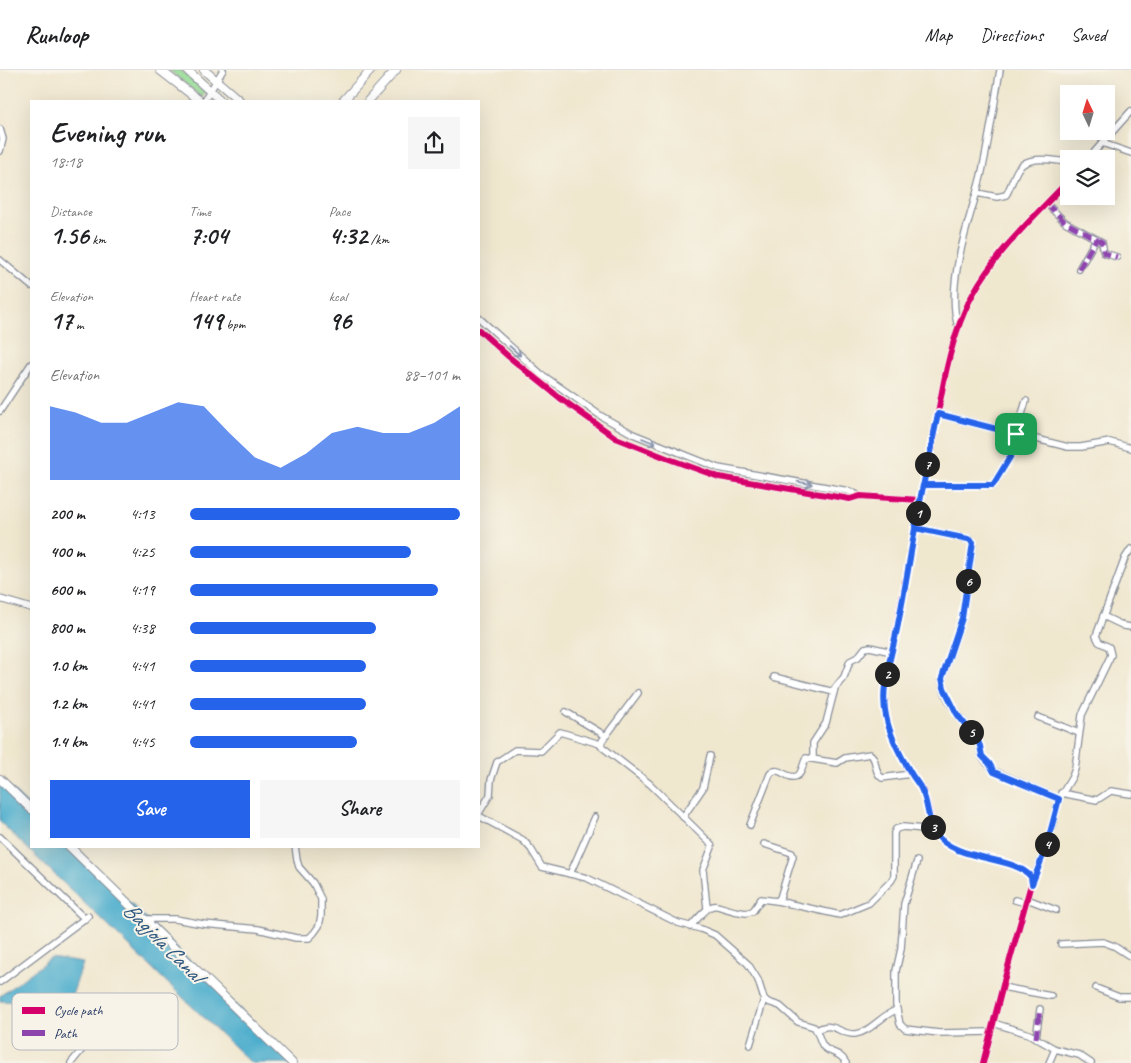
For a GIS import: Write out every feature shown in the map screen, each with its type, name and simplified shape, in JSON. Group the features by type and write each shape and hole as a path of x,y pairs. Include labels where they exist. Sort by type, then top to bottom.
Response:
{"street":[{"path":"160,70 199,100"},
{"path":"187,70 220,100"},
{"path":"204,70 239,100"},
{"path":"205,100 223,70"},
{"path":"344,100 371,70"},
{"path":"369,100 396,70"},
{"path":"958,327 954,307 958,264 990,136 1000,70"},
{"path":"1096,150 1131,111"},
{"path":"0,129 3,139 0,151"},
{"path":"1102,143 1131,153"},
{"path":"1117,148 1131,148"},
{"path":"976,193 997,197 1006,195 1018,170 1025,162 1040,160 1060,161"},
{"path":"1032,884 1031,877 1022,869 961,851 935,834 922,791 894,742 885,715 884,692 947,364 958,327 973,293 1000,254 1060,190"},
{"path":"1047,204 1065,222 1102,242 1104,253 1116,258"},
{"path":"1079,269 1096,238"},
{"path":"0,260 30,285"},
{"path":"480,319 541,374 600,416 633,434 718,468 849,490 860,496"},
{"path":"480,331 560,398 616,438 669,459 719,477 850,499 860,496 920,500"},
{"path":"0,411 30,366"},
{"path":"1016,434 1026,400"},
{"path":"938,414 1068,447 1081,447 1110,442 1131,448"},
{"path":"923,485 993,485 1023,436"},
{"path":"915,528 968,539 973,542 962,618 942,678 944,688 957,714 978,741 982,756 994,772 1060,796 1099,800 1111,791 1131,794"},
{"path":"983,1063 1002,987 1032,884 1046,848 1060,796 1075,769 1082,715 1111,655 1109,647 1099,642 1096,636 1125,558 1131,549"},
{"path":"0,599 30,608"},
{"path":"1103,616 1124,626 1131,627"},
{"path":"813,759 813,743 828,718 834,692 844,677 850,661 858,657 866,648 892,652"},
{"path":"774,677 834,692"},
{"path":"600,744 638,693"},
{"path":"566,712 606,736"},
{"path":"1038,717 1079,733"},
{"path":"480,813 490,794 491,780 497,762 515,750 541,751 560,732 600,744 650,784 711,844 712,847 703,870 707,908"},
{"path":"750,825 772,771 777,770 796,777 800,773 806,758 837,763 845,758 870,754 874,757 877,773 882,778 911,774"},
{"path":"684,817 703,788 710,756"},
{"path":"0,779 30,808"},
{"path":"480,816 523,840 542,867 597,882 650,910 690,927 715,935 740,956 755,973 764,999 750,1044"},
{"path":"570,874 595,817"},
{"path":"690,927 707,908 715,905 746,914 753,910 762,899 840,916 869,903 891,881 894,876 894,833 896,829 903,827 934,830"},
{"path":"0,837 86,918 0,982"},
{"path":"764,844 792,853 793,856 780,898 777,901"},
{"path":"71,848 113,891 292,1063"},
{"path":"144,919 175,919 202,924 258,929 296,938 309,938 319,926 321,899 313,883 299,866 295,848"},
{"path":"917,861 903,913 901,949 896,980 897,1010 900,1024 905,1029 943,1033 991,1032"},
{"path":"1015,900 1027,901 1056,910"},
{"path":"1061,944 1103,942 1114,946 1131,958"},
{"path":"1002,987 1051,996"},
{"path":"1096,988 1119,997 1131,997"},
{"path":"764,999 780,1006 792,1018 814,1027 826,1049 843,1057 846,1063"},
{"path":"1036,1038 1040,1009"},
{"path":"817,1030 830,1026 849,1033 858,1033 897,1010"},
{"path":"993,1023 1036,1038 1055,1049 1079,1055 1091,1063"},
{"path":"1049,1063 1055,1049"},
{"path":"71,1063 82,1050"}],"green space":[{"path":"169,70 180,70 206,93 202,97"}],"water":[{"name":"Bagjola Canal","path":"0,778 30,807 30,848 73,848 296,1063 251,1063 0,822"},
{"path":"51,958 83,963 73,993 12,993 12,1002 0,1001 0,996"}],"marked path":[{"path":"1047,204 1065,222 1102,242 1104,253 1117,257"},
{"path":"1079,269 1096,239"},
{"path":"1036,1038 1040,1009"}],"cycle path":[{"path":"983,1063 1031,884 1031,877 1025,871 1006,863 953,848 938,836 934,829 926,798 895,745 888,725 884,692 944,381 959,325 973,294 993,263 1017,234 1060,189"},
{"path":"480,331 560,398 616,438 669,459 719,477 850,499 860,496 920,500"}],"route":[{"path":"1016,434 938,414 923,485 920,500 915,528 968,539 973,542 965,605 942,678 944,688 957,714 978,741 982,757 989,763 994,772 1059,799 1046,848 1032,884 1031,877 1022,869 951,847 935,834 926,800 892,737 885,715 884,704 886,679 899,620 915,528 923,485 993,485 996,483 1023,436 1016,434"}]}
